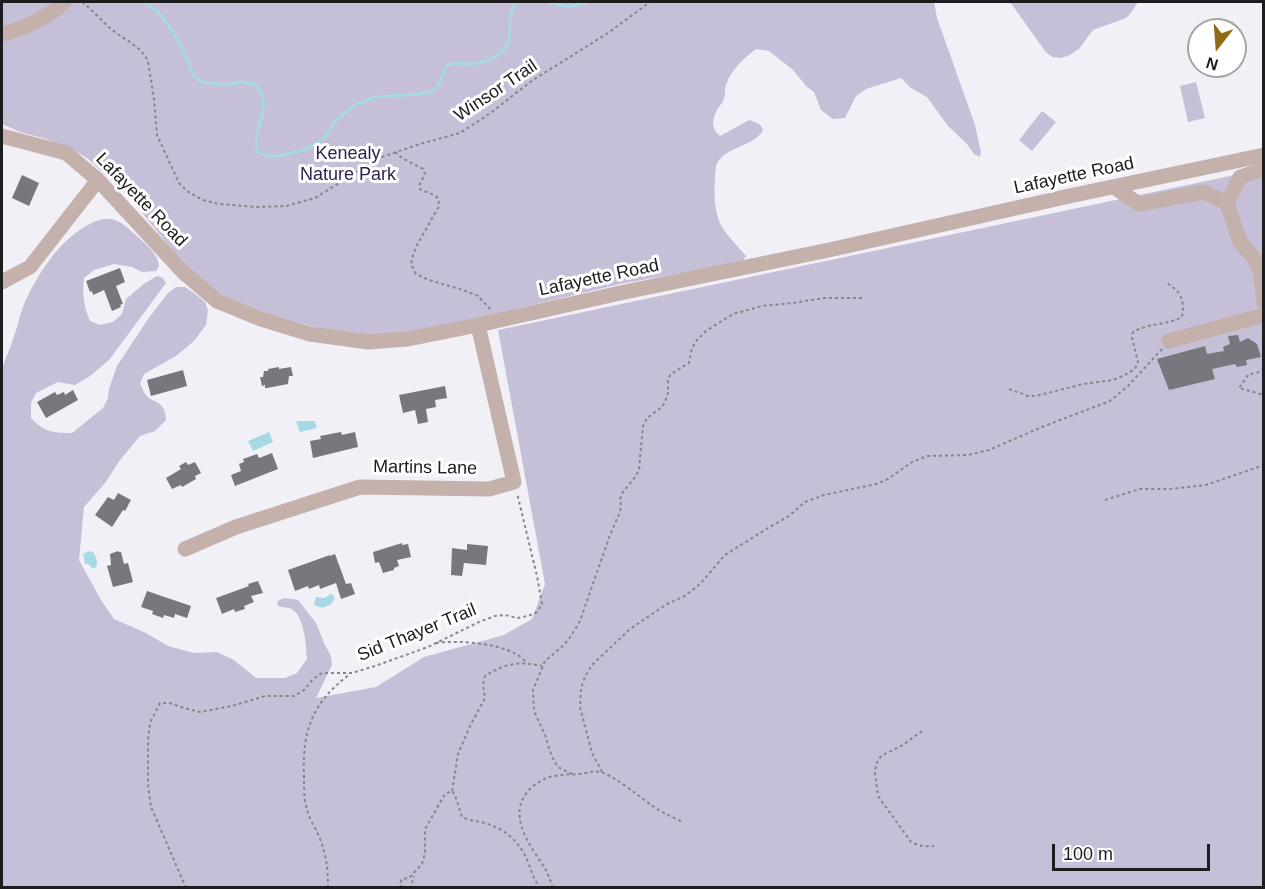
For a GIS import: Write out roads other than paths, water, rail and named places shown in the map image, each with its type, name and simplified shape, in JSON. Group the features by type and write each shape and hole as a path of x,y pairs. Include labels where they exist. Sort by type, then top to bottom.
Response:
{"street":[{"path":"2,34 32,24 50,14 64,2"},
{"name":"Lafayette Road","path":"2,136 66,153 98,180 183,272 218,301 261,319 310,334 369,342 408,339 478,325 1263,155"},
{"path":"1263,169 1240,177 1227,203 1240,242 1260,270 1263,302"},
{"path":"2,282 30,267 98,180"},
{"path":"1114,187 1139,204 1204,192 1227,203"},
{"path":"1169,341 1263,315"},
{"name":"Martins Lane","path":"185,549 237,527 360,487 489,489 514,482 478,325"}],"water":[{"path":"296,421 315,421 317,428 300,432"},
{"path":"269,432 273,442 253,451 248,441"},
{"path":"89,551 96,557 95,568 85,564 83,554"},
{"path":"330,594 335,598 331,604 323,608 314,605 316,597 325,598"}],"waterway":[{"path":"145,2 158,12 172,30 192,73 201,82 227,85 240,82 255,84 263,99 256,145 258,152 267,156 279,156 304,150 319,142 326,136 334,122 355,105 375,97 431,92 438,86 447,65 488,61 498,55 508,42 512,11 517,2"},
{"path":"547,2 569,7 588,2"}],"park label":[{"name":"Kenealy Nature Park","path":"348,164"}]}
